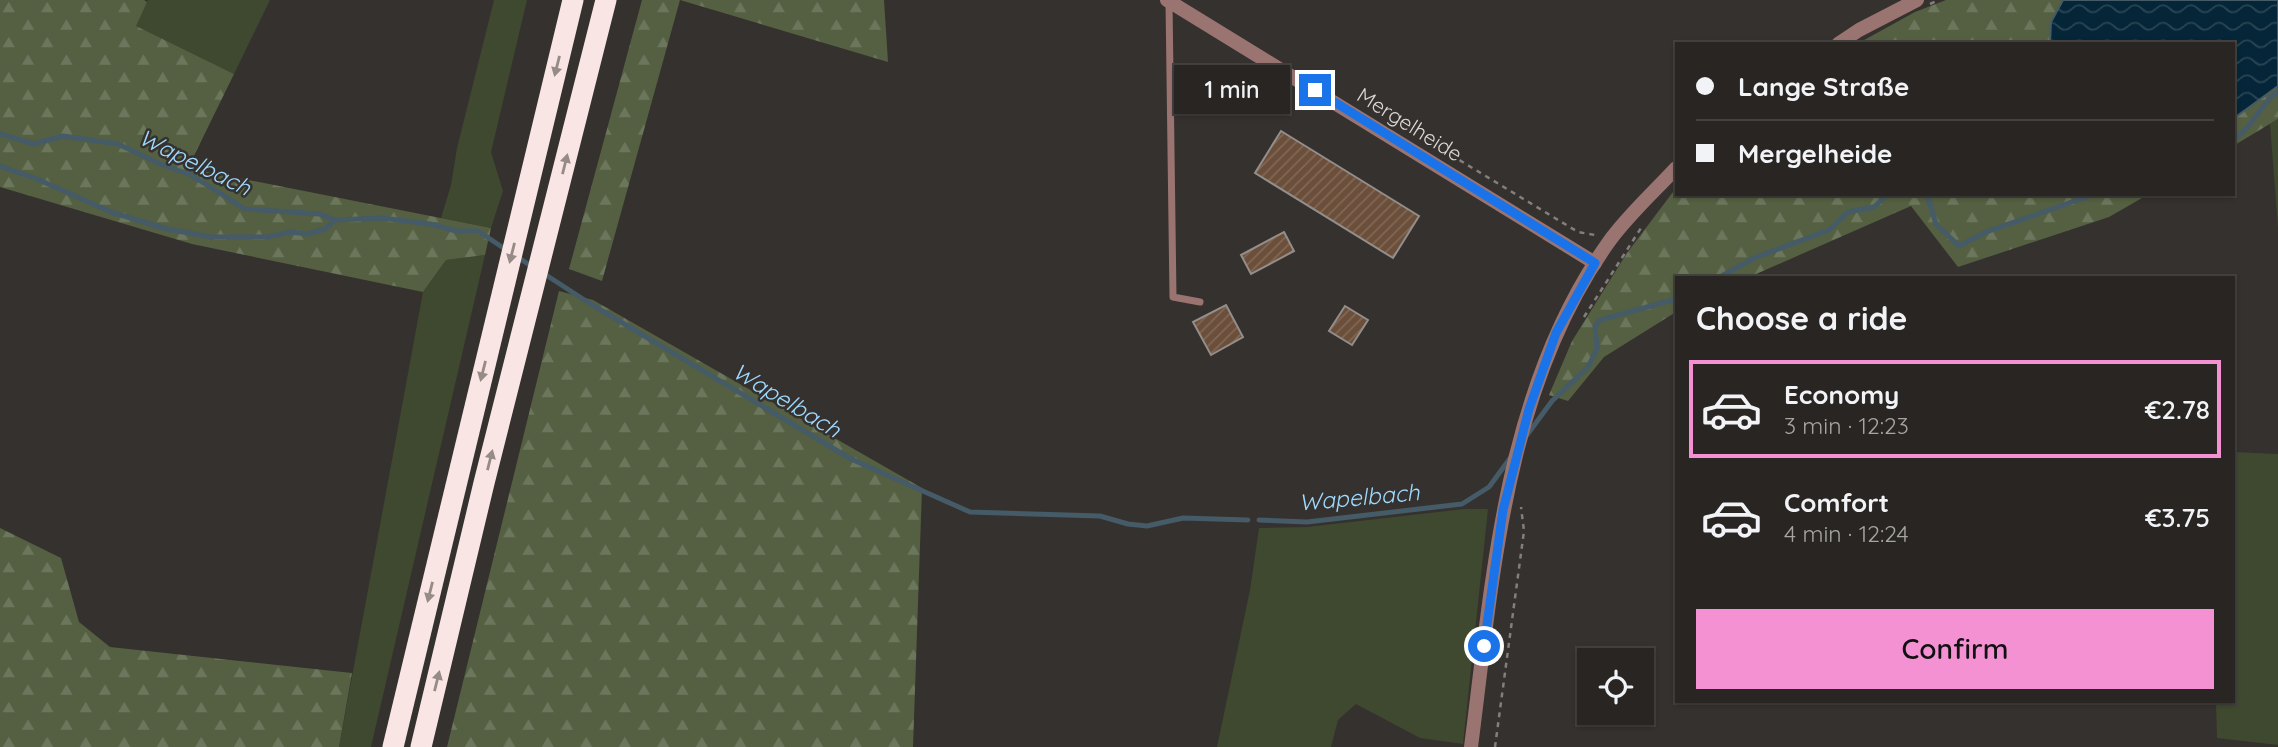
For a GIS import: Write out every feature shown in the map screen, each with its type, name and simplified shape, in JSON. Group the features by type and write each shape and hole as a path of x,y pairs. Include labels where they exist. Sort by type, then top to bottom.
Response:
{"highway":[{"path":"393,747 573,0"},
{"path":"421,747 606,0"}],"street":[{"path":"1842,42 1917,0"},
{"name":"Mergelheide","path":"1168,1 1595,263"},
{"path":"1471,747 1503,510 1529,409 1556,333 1595,263 1613,236 1675,169"}],"lane":[{"path":"1168,1 1172,297 1200,302"}],"path":[{"path":"1450,155 1578,232 1613,236"},
{"path":"1583,318 1647,219"},
{"path":"1495,747 1524,531 1521,505"}],"green space":[{"path":"0,0 144,0 147,2 136,26 234,74 188,168 491,228 485,255 446,260 423,292 192,244 0,187"},
{"path":"148,0 270,0 234,74 135,26"},
{"path":"494,0 527,0 491,152 503,191 491,228 441,218"},
{"path":"642,0 680,0 602,281 569,269"},
{"path":"680,0 884,0 888,62"},
{"path":"1946,0 2063,0 2051,22 2050,42 1861,42 1915,12"},
{"path":"2278,86 2278,119 2235,145 2235,118"},
{"path":"2278,119 2278,228 2270,124"},
{"path":"1675,189 1675,196 2146,196 2109,217 1958,267 1911,206 1752,276 1675,276 1675,313 1604,357 1568,401 1549,395 1572,341 1627,253"},
{"path":"485,255 371,747 339,747 423,292 446,260"},
{"path":"559,291 593,300 922,488 913,747 447,747"},
{"path":"2235,452 2278,454 2278,745 2217,738 2216,703 2235,703"},
{"path":"1464,509 1488,509 1463,744 1420,738 1356,704 1338,720 1331,747 1217,747 1250,590 1259,528 1307,527"},
{"path":"0,528 61,558 79,622 110,647 352,673 339,747 0,747"}],"water":[{"path":"2063,0 2278,0 2278,86 2235,118 2235,42 2050,42 2051,22"}],"building":[{"path":"1281,131 1419,216 1393,258 1255,173"},
{"path":"1284,232 1294,251 1251,274 1241,255"},
{"path":"1226,305 1243,337 1211,355 1193,322"},
{"path":"1345,306 1368,320 1352,345 1329,331"}],"waterway":[{"path":"2235,138 2278,92"},
{"name":"Wapelbach","path":"0,134 34,144 63,136 118,144 191,175 245,209 320,214 335,220 382,218 430,224 456,231 478,231 508,251"},
{"name":"Wapelbach","path":"0,166 37,179 111,212 167,229 211,237 267,237 291,232 307,234 325,229 335,220"},
{"path":"1722,276 1754,258 1829,230 1848,212 1874,207 1886,196"},
{"path":"1928,196 1936,224 1959,246 1986,232 2089,196"},
{"name":"Wapelbach","path":"516,256 534,268"},
{"name":"Wapelbach","path":"543,273 851,459 970,512 1100,516 1147,526 1183,518 1248,520"},
{"path":"1527,435 1552,401 1588,367 1597,349 1595,327 1600,320 1675,299"},
{"name":"Wapelbach","path":"1259,520 1307,522 1462,504 1489,487 1511,457"}],"route":[{"path":"1315,90 1595,263 1556,333 1529,409 1503,510 1484,646"}]}
